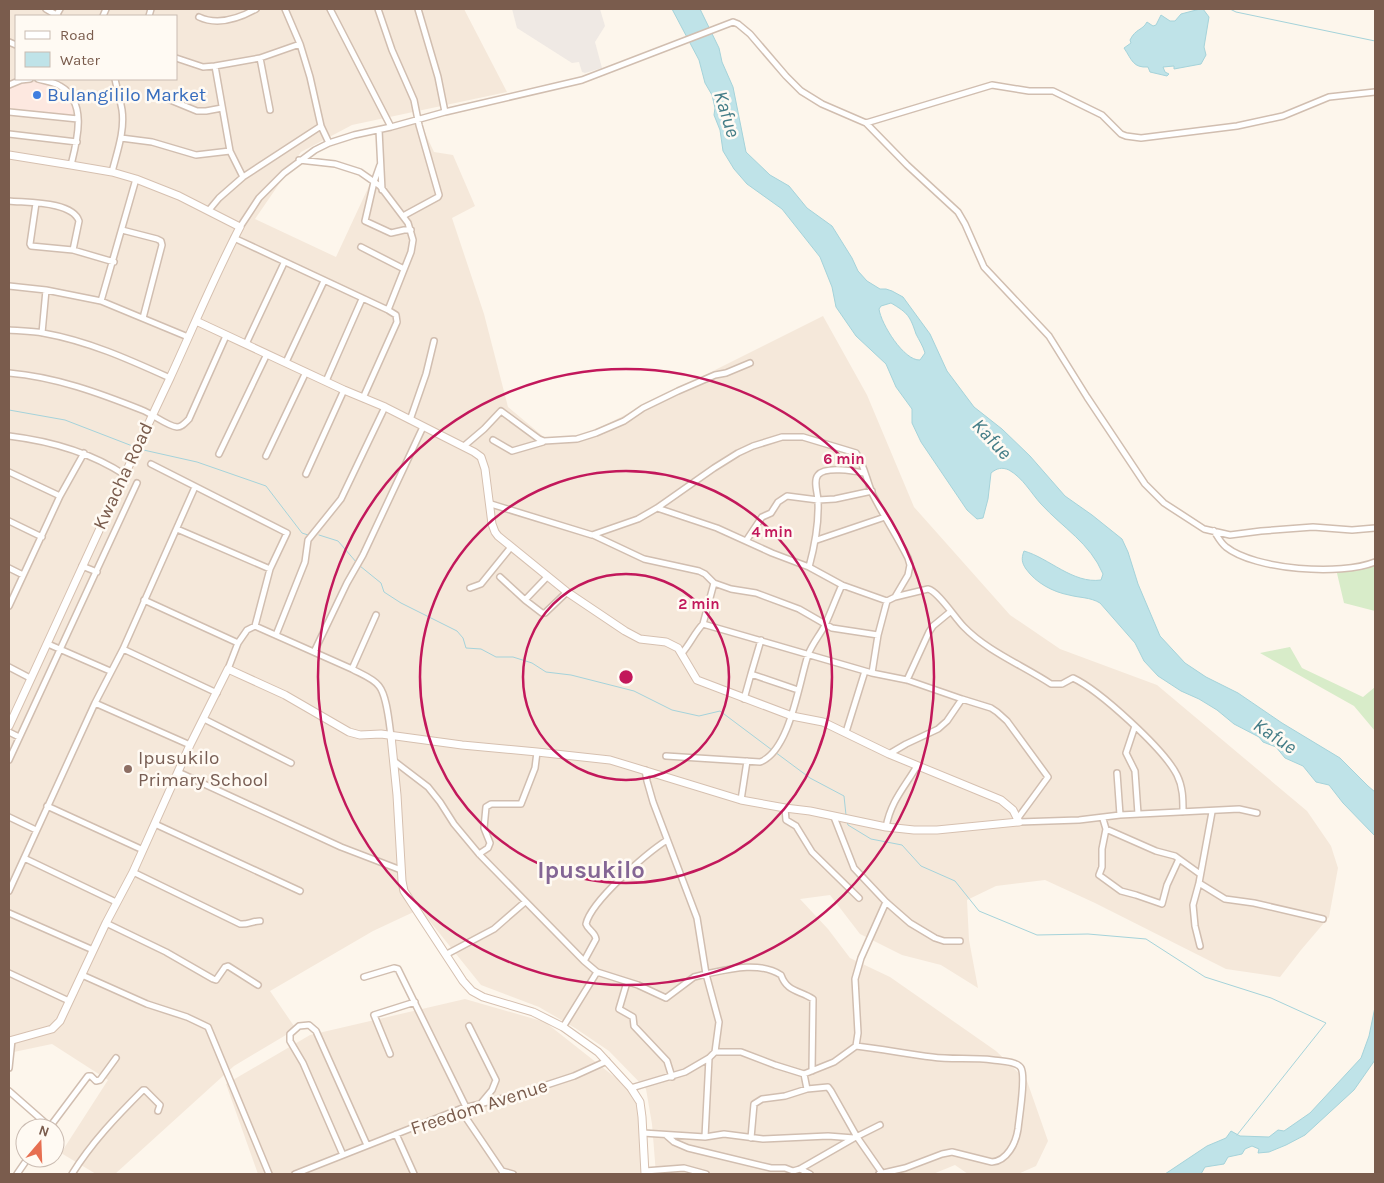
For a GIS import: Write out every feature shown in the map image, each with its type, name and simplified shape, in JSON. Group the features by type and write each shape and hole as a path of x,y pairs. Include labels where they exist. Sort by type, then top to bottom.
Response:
{"street":[{"path":"199,17 209,22 214,22 241,16 256,9"},
{"path":"285,9 300,44 310,77 321,126 329,144"},
{"path":"333,9 392,127"},
{"path":"378,9 392,50 414,100 438,196 403,216"},
{"path":"418,9 438,78 445,112"},
{"path":"9,155 70,164 112,172 136,179 209,210 240,227 262,195 299,160 329,144 354,135 582,80 728,23 738,24 750,34 801,92 822,104 866,123 907,165 958,212 984,267 1050,336 1087,397 1151,491 1178,513 1204,529 1230,535 1261,530 1313,527 1352,530 1375,528"},
{"path":"178,59 203,67 215,66 260,58 300,44"},
{"path":"260,58 270,110"},
{"path":"215,66 230,151 243,177"},
{"path":"42,80 60,85 67,91 74,102 78,119 76,142 70,164"},
{"path":"112,172 121,138 122,111 115,80"},
{"path":"866,123 992,85 1029,91 1053,91 1102,115 1121,134 1141,138 1237,126 1283,116 1329,97 1375,92"},
{"path":"163,97 197,111 222,108"},
{"path":"9,112 78,119"},
{"path":"209,210 219,198 243,177 321,126"},
{"path":"379,130 382,190"},
{"path":"9,134 76,142"},
{"path":"121,138 152,142 196,155 230,151"},
{"path":"299,160 335,164 356,170 374,182 403,216 411,230 413,244 388,310"},
{"path":"380,165 365,221 391,232 411,230"},
{"path":"101,301 114,262 136,179"},
{"path":"9,201 63,207 76,215 79,221 73,250"},
{"path":"36,203 31,246 73,250 114,262"},
{"name":"Kwacha Road","path":"9,726 240,227"},
{"path":"122,230 158,239 162,245 143,318"},
{"path":"234,238 396,315 397,322 363,398"},
{"path":"362,247 404,269"},
{"path":"246,344 284,263"},
{"path":"286,362 324,281"},
{"path":"9,286 46,290 101,301 188,337"},
{"path":"42,333 46,290"},
{"path":"326,381 362,299"},
{"path":"196,321 344,390 384,406 474,452 483,462 494,532 567,592 632,635 649,641 671,644 682,653 697,680 792,716 823,722 889,754 1002,800 1013,810 1018,820"},
{"path":"9,330 42,333 107,350 170,378"},
{"path":"9,373 51,379 80,386 152,414 167,424 178,427 189,419 226,336"},
{"path":"410,420 426,374 434,340"},
{"path":"219,454 267,354"},
{"path":"493,440 512,451 544,441 577,439 624,421 643,408 715,374 726,373 750,364"},
{"path":"266,456 306,372"},
{"path":"306,474 344,390"},
{"path":"276,635 305,562 308,540 341,499 384,406"},
{"path":"464,446 501,411 544,441"},
{"path":"314,652 346,583 363,555 423,427"},
{"path":"9,436 59,445 84,453 110,465 125,475"},
{"path":"592,535 631,522 657,508 714,468 753,446 782,437 803,437 852,451 859,457 872,491 910,565 908,575 895,597"},
{"path":"9,606 60,496 84,453"},
{"path":"9,1068 10,1040 52,1029 60,1021 116,902 133,872 190,745 217,693 238,643 247,630 255,626 270,569 287,534 287,532 195,487 190,482 151,464"},
{"path":"809,567 817,540 818,500 816,479 820,473 842,469 864,473"},
{"path":"9,472 60,496"},
{"path":"9,760 137,483"},
{"path":"9,891 110,671 122,650 195,487"},
{"path":"746,541 762,517 771,513 783,498 792,496 818,500 835,499 872,491"},
{"path":"490,504 592,535 644,559 699,571 714,583 731,589 756,593 799,609 840,630 878,635"},
{"path":"657,508 716,528 809,567 842,586 887,601 895,597 931,589 937,593 950,612 967,630 981,641 1051,684 1058,684 1070,678 1076,679 1135,726 1164,756 1177,774 1182,788 1184,812"},
{"path":"817,540 885,517"},
{"path":"9,521 42,537"},
{"path":"177,528 270,569"},
{"path":"1214,532 1220,542 1227,548 1260,563 1290,567 1336,569 1375,562"},
{"path":"470,588 480,584 511,547"},
{"path":"82,566 96,572"},
{"path":"9,568 23,575"},
{"path":"500,577 537,610 545,613 567,592"},
{"path":"525,600 547,577"},
{"path":"682,653 703,624 714,583"},
{"path":"666,756 760,762 769,757 785,734 792,716 809,654 842,586"},
{"path":"144,600 238,643"},
{"path":"872,673 878,635 887,601"},
{"path":"907,680 929,632 933,626 950,612"},
{"path":"352,669 376,615"},
{"path":"703,624 872,673 907,680 991,708 1007,721 1048,777 1018,820"},
{"path":"255,626 352,669 380,687 386,705 394,761 404,891 463,981 472,991 484,997 533,1012 563,1027 598,1052 607,1061 636,1094 641,1108 645,1172 684,1168 706,1174"},
{"path":"744,699 761,640"},
{"path":"48,644 110,671"},
{"path":"122,650 217,693"},
{"path":"9,667 30,678"},
{"path":"228,669 285,695 349,732 360,735 391,736 610,760 741,800 810,811 886,827 937,830 1018,820 1103,819 1120,815 1212,812 1239,809 1257,813"},
{"path":"846,732 865,671"},
{"path":"752,674 798,690"},
{"path":"889,754 938,729 947,721 962,698"},
{"path":"95,703 190,745"},
{"path":"204,719 291,763"},
{"path":"1135,726 1126,753 1136,772 1138,814"},
{"path":"9,732 19,737"},
{"path":"479,854 488,848 490,843 484,828 486,807 491,804 521,804 535,768 537,752"},
{"path":"394,761 431,791 454,824 479,854 584,961 598,972 655,991 666,998 694,977 724,970 752,967 778,973 789,988 812,997 814,1001 812,1070"},
{"path":"741,800 747,761"},
{"path":"886,827 892,804 917,766"},
{"path":"631,1088 672,1077 696,1067 709,1058 715,1052 719,1022 706,974 697,918 646,781 645,770"},
{"path":"178,772 334,843 401,870"},
{"path":"1117,773 1120,815"},
{"path":"47,806 143,850"},
{"path":"785,808 786,820 796,826 812,852 858,898"},
{"path":"1200,946 1195,926 1193,905 1212,812"},
{"path":"9,817 36,830"},
{"path":"834,817 854,868 886,902 910,923 935,938 944,941 960,941"},
{"path":"1103,819 1106,829 1102,850 1102,867 1099,875 1123,892 1162,904 1167,885 1179,859"},
{"path":"155,824 300,891"},
{"path":"1106,829 1156,851 1171,855 1200,874"},
{"path":"584,961 596,939 586,924 594,908 640,859 667,840"},
{"path":"24,858 116,902"},
{"path":"133,872 240,924 260,921"},
{"path":"1199,883 1225,899 1254,903 1323,919"},
{"path":"447,954 494,929 525,902"},
{"path":"856,1046 858,1033 855,978 861,958 886,902"},
{"path":"9,913 93,950"},
{"path":"106,923 166,952 213,979 219,978 225,967 228,966 258,985"},
{"path":"364,978 396,967 415,1002 463,1108 503,1173 513,1174"},
{"path":"563,1027 598,972"},
{"path":"9,973 69,1001"},
{"path":"82,975 147,1004 187,1016 208,1027 270,1174"},
{"path":"627,982 619,1009 633,1017 635,1028 667,1062 672,1077"},
{"path":"390,1054 374,1015 415,1002"},
{"path":"343,1155 305,1068 290,1041 290,1034 299,1026 309,1025 316,1031 328,1054 367,1145"},
{"path":"469,1026 496,1080 492,1090 482,1103"},
{"path":"715,1052 741,1052 775,1066 804,1074 834,1062 856,1046 933,1057 974,1058 1006,1062 1020,1066 1022,1070 1022,1092 1015,1143 997,1161 992,1162 952,1152 905,1168 880,1174 856,1138 830,1089 824,1087 807,1089 756,1102 754,1104 751,1138"},
{"path":"57,1118 88,1076 91,1076 96,1081 100,1080 116,1058"},
{"path":"705,1137 709,1058"},
{"name":"Freedom Avenue","path":"295,1174 463,1108 518,1094 574,1076 607,1061"},
{"path":"804,1074 807,1089"},
{"path":"72,1174 86,1152 112,1121 143,1090 160,1104 158,1111"},
{"path":"9,1091 40,1118"},
{"path":"666,1135 674,1142 688,1148 763,1166 785,1168 793,1173 880,1125"},
{"path":"643,1133 705,1137 724,1134 773,1139 828,1136 856,1138"},
{"path":"396,1134 414,1174"},
{"path":"312,1166 315,1174"},
{"path":"800,1169 810,1174"}],"shaded area":[{"path":"9,9 464,9 507,92 352,125 301,152 255,219 336,257 382,158 380,128 418,118 434,152 453,155 475,206 452,218 484,314 508,407 545,438 562,439 583,436 823,316 867,395 914,507 1010,615 1060,649 1157,685 1307,811 1331,846 1338,868 1329,917 1280,977 1226,969 1045,880 996,886 967,900 969,940 978,988 941,965 902,955 860,934 830,895 800,899 828,929 850,958 890,977 996,1051 1027,1081 1048,1141 1036,1166 1018,1174 968,1174 955,1165 933,1174 656,1174 652,1124 646,1089 609,1051 575,1028 539,1007 481,985 420,909 373,931 270,991 296,1029 234,1066 115,1174 96,1174 65,1155 65,1147 108,1080 52,1044 9,1053"},
{"path":"512,9 600,9 605,26 595,42 602,68 585,73 582,72 579,62 572,63 517,28"},
{"name":"Bulangililo Market","path":"36,82 61,91 72,107 73,115 9,108 9,90 14,86 24,83"},
{"path":"465,999 545,1022 635,1093 644,1113 649,1174 258,1174 226,1084 310,1035"}],"green space":[{"path":"1375,562 1375,611 1344,603 1336,569"},
{"path":"1290,647 1302,668 1363,697 1375,687 1375,731 1354,706 1260,653"}],"water":[{"name":"Kafue","path":"672,9 700,9 719,48 722,62 733,87 746,152 770,175 789,186 807,208 832,226 858,271 867,281 880,289 892,291 903,297 930,334 947,371 974,407 1002,429 1030,456 1065,496 1122,539 1138,584 1160,636 1185,663 1206,677 1238,693 1282,723 1340,758 1375,792 1375,836 1343,803 1329,785 1316,782 1303,766 1285,758 1276,747 1263,742 1259,737 1234,724 1217,710 1181,691 1158,676 1144,661 1135,643 1100,603 1057,592 1040,583 1030,574 1023,563 1022,556 1024,551 1081,578 1101,580 1103,574 1091,553 1049,513 1023,481 1014,473 1002,468 991,473 988,499 983,518 977,519 967,510 921,442 912,423 912,409 896,387 886,364 856,336 836,307 832,287 820,257 782,209 747,184 734,169 723,151 720,130 714,115 715,108 712,95 705,83 699,60","holes":["891,303 905,312 910,319 925,353 920,360 907,355 894,340 884,323 879,309 881,306"]},
{"path":"1203,9 1209,17 1204,47 1206,55 1201,64 1174,69 1174,66 1163,67 1165,72 1169,74 1167,76 1150,72 1148,67 1136,65 1131,60 1124,48 1131,43 1132,36 1147,22 1153,26 1156,25 1161,15 1170,21 1175,21 1181,14"},
{"path":"1375,1007 1375,1060 1354,1090 1305,1135 1269,1152 1258,1153 1259,1149 1252,1146 1245,1149 1242,1154 1228,1157 1224,1164 1205,1167 1201,1174 1165,1174 1207,1146 1226,1138 1231,1131 1240,1136 1269,1137 1278,1130 1284,1131 1310,1113 1361,1058 1369,1036"}],"waterway":[{"path":"1230,9 1236,12 1375,41"},
{"path":"9,410 65,420 135,447"},
{"path":"139,449 197,462 266,486 302,533 308,535"},
{"path":"319,535 338,541 357,563"},
{"path":"360,566 381,583 384,592 401,603 457,631 463,638 466,648 481,649 496,657 513,657 532,663 546,672 571,675 634,691 672,710 699,716 720,711 772,750"},
{"path":"775,752 810,778 844,796 846,815"},
{"path":"847,822 848,825 871,839 902,845 921,866 955,881 979,911 1037,935 1088,934 1146,939 1205,977 1271,998 1326,1023 1237,1135"}],"place":[{"name":"Bulangililo Market","path":"37,95"},
{"name":"Ipusukilo Primary School","path":"128,769"}],"district":[{"name":"Ipusukilo","path":"591,870"}]}
